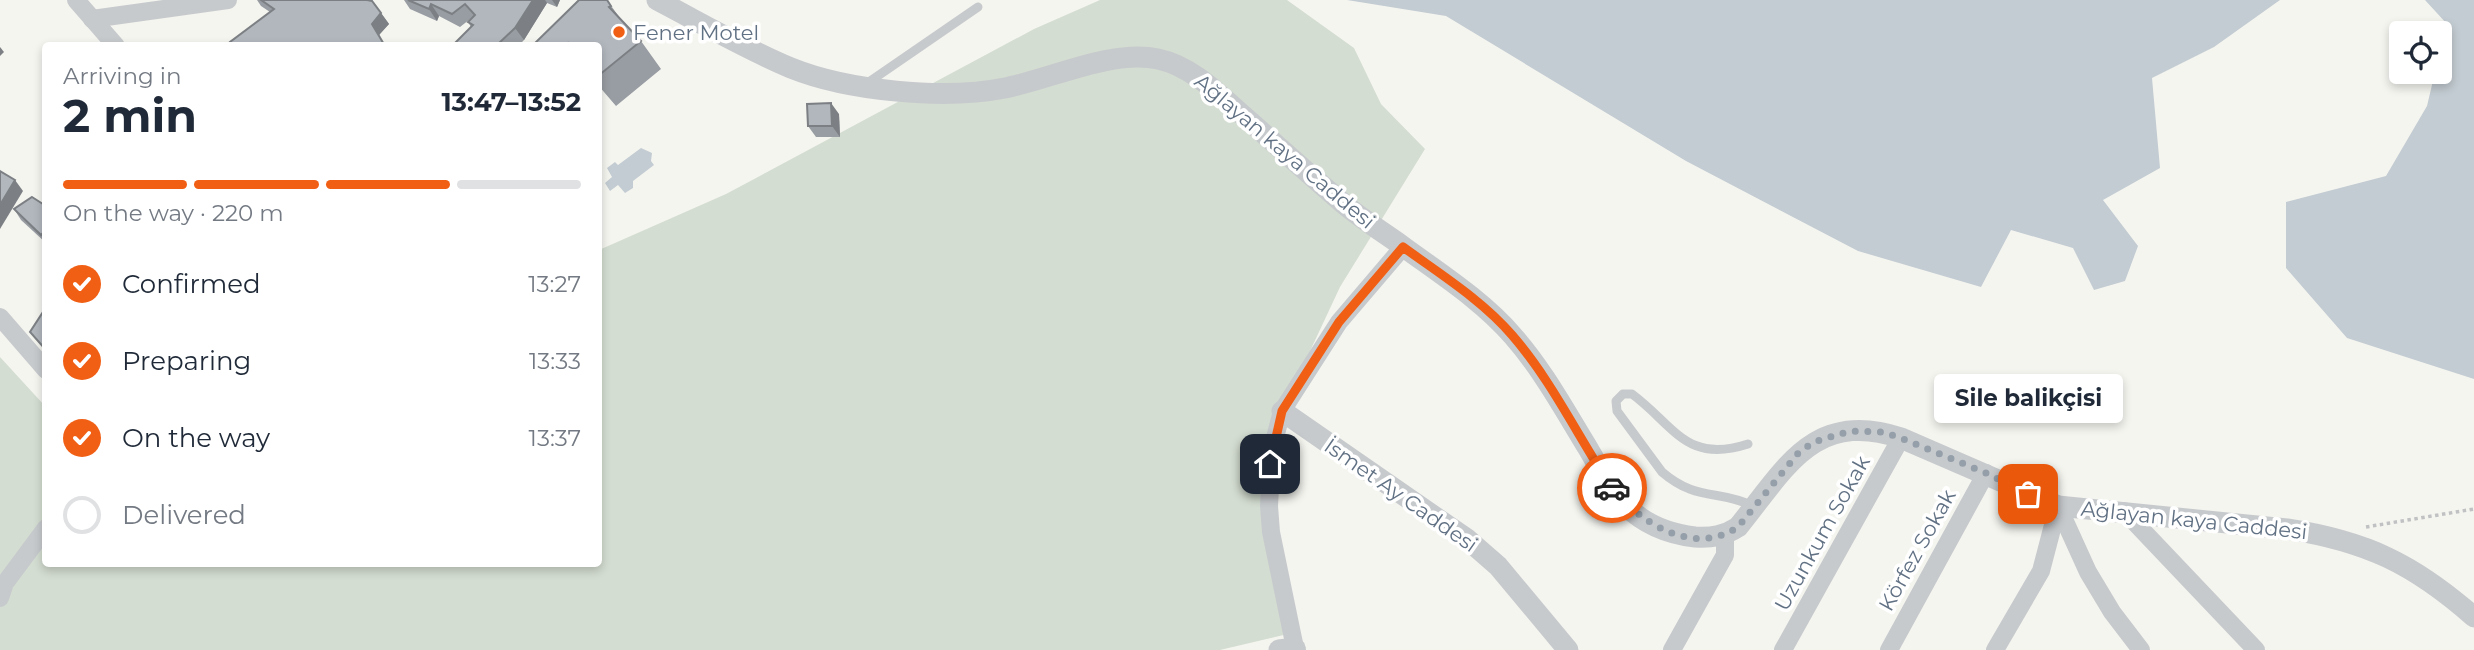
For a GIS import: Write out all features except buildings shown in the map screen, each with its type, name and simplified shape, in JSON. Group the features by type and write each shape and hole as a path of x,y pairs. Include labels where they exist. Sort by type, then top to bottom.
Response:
{"street":[{"path":"76,0 112,42"},
{"path":"92,19 228,0"},
{"name":"Ağlayan kaya Caddesi","path":"657,0 794,69 863,86 931,93 967,93 1028,83 1114,59 1138,57 1158,59 1193,74 1342,202 1487,310 1510,333 1541,373 1626,506 1644,520 1682,536 1725,536 1738,527 1799,452 1814,442 1829,435 1863,430 1883,432 1986,473 2058,506 2287,529 2323,534 2359,544 2399,561 2433,583 2474,617"},
{"path":"1291,649 1269,506 1272,449 1282,411 1339,322 1403,247"},
{"path":"0,317 42,365"},
{"name":"İsmet Ay Caddesi","path":"1282,411 1467,539 1498,566 1568,650"},
{"name":"Uzunkum Sokak","path":"1783,650 1901,438"},
{"name":"Körfez Sokak","path":"1889,650 1986,473"},
{"path":"1995,650 2041,571 2058,506"},
{"path":"2058,506 2088,572 2112,612 2141,650"},
{"path":"2124,511 2256,650"},
{"path":"0,597 5,583 42,533"},
{"path":"1672,650 1725,555 1725,536"}],"lane":[{"path":"863,86 978,8"},
{"path":"1748,444 1712,450 1688,444 1632,394 1623,394 1616,401 1617,411 1670,479 1700,494 1731,498 1754,507"}],"path":[{"path":"2364,527 2474,509"}],"shaded area":[{"path":"1100,0 1287,0 1354,48 1381,104 1425,149 1340,287 1282,411 1269,480 1292,633 1220,650 0,650 0,357 42,403 42,567 602,567 602,249 726,194 1034,29"},
{"path":"1347,0 2280,0 2214,47 2152,78 2160,168 2103,200 2138,246 2125,281 2094,290 2073,248 2011,230 1981,287 1858,251 1686,161 1446,16"},
{"path":"2425,0 2474,0 2474,379 2347,338 2286,268 2286,202 2386,176 2427,106 2432,84 2452,84 2452,21 2444,21"},
{"path":"641,148 652,153 651,161 654,165 633,181 633,188 625,193 618,185 610,191 605,183 612,177 607,168 615,162 618,165"}],"way so far":[{"path":"1612,488 1626,506 1644,520 1662,529 1682,536 1725,536 1738,527 1799,452 1829,435 1863,430 1883,432 1901,438 1986,473 2028,494"}],"place":[{"name":"Fener Motel","path":"619,32"},
{"name":"Sile balikçisi","path":"2028,494"}],"route":[{"path":"1270,464 1282,411 1339,322 1403,247 1487,310 1531,357 1612,488"}]}
